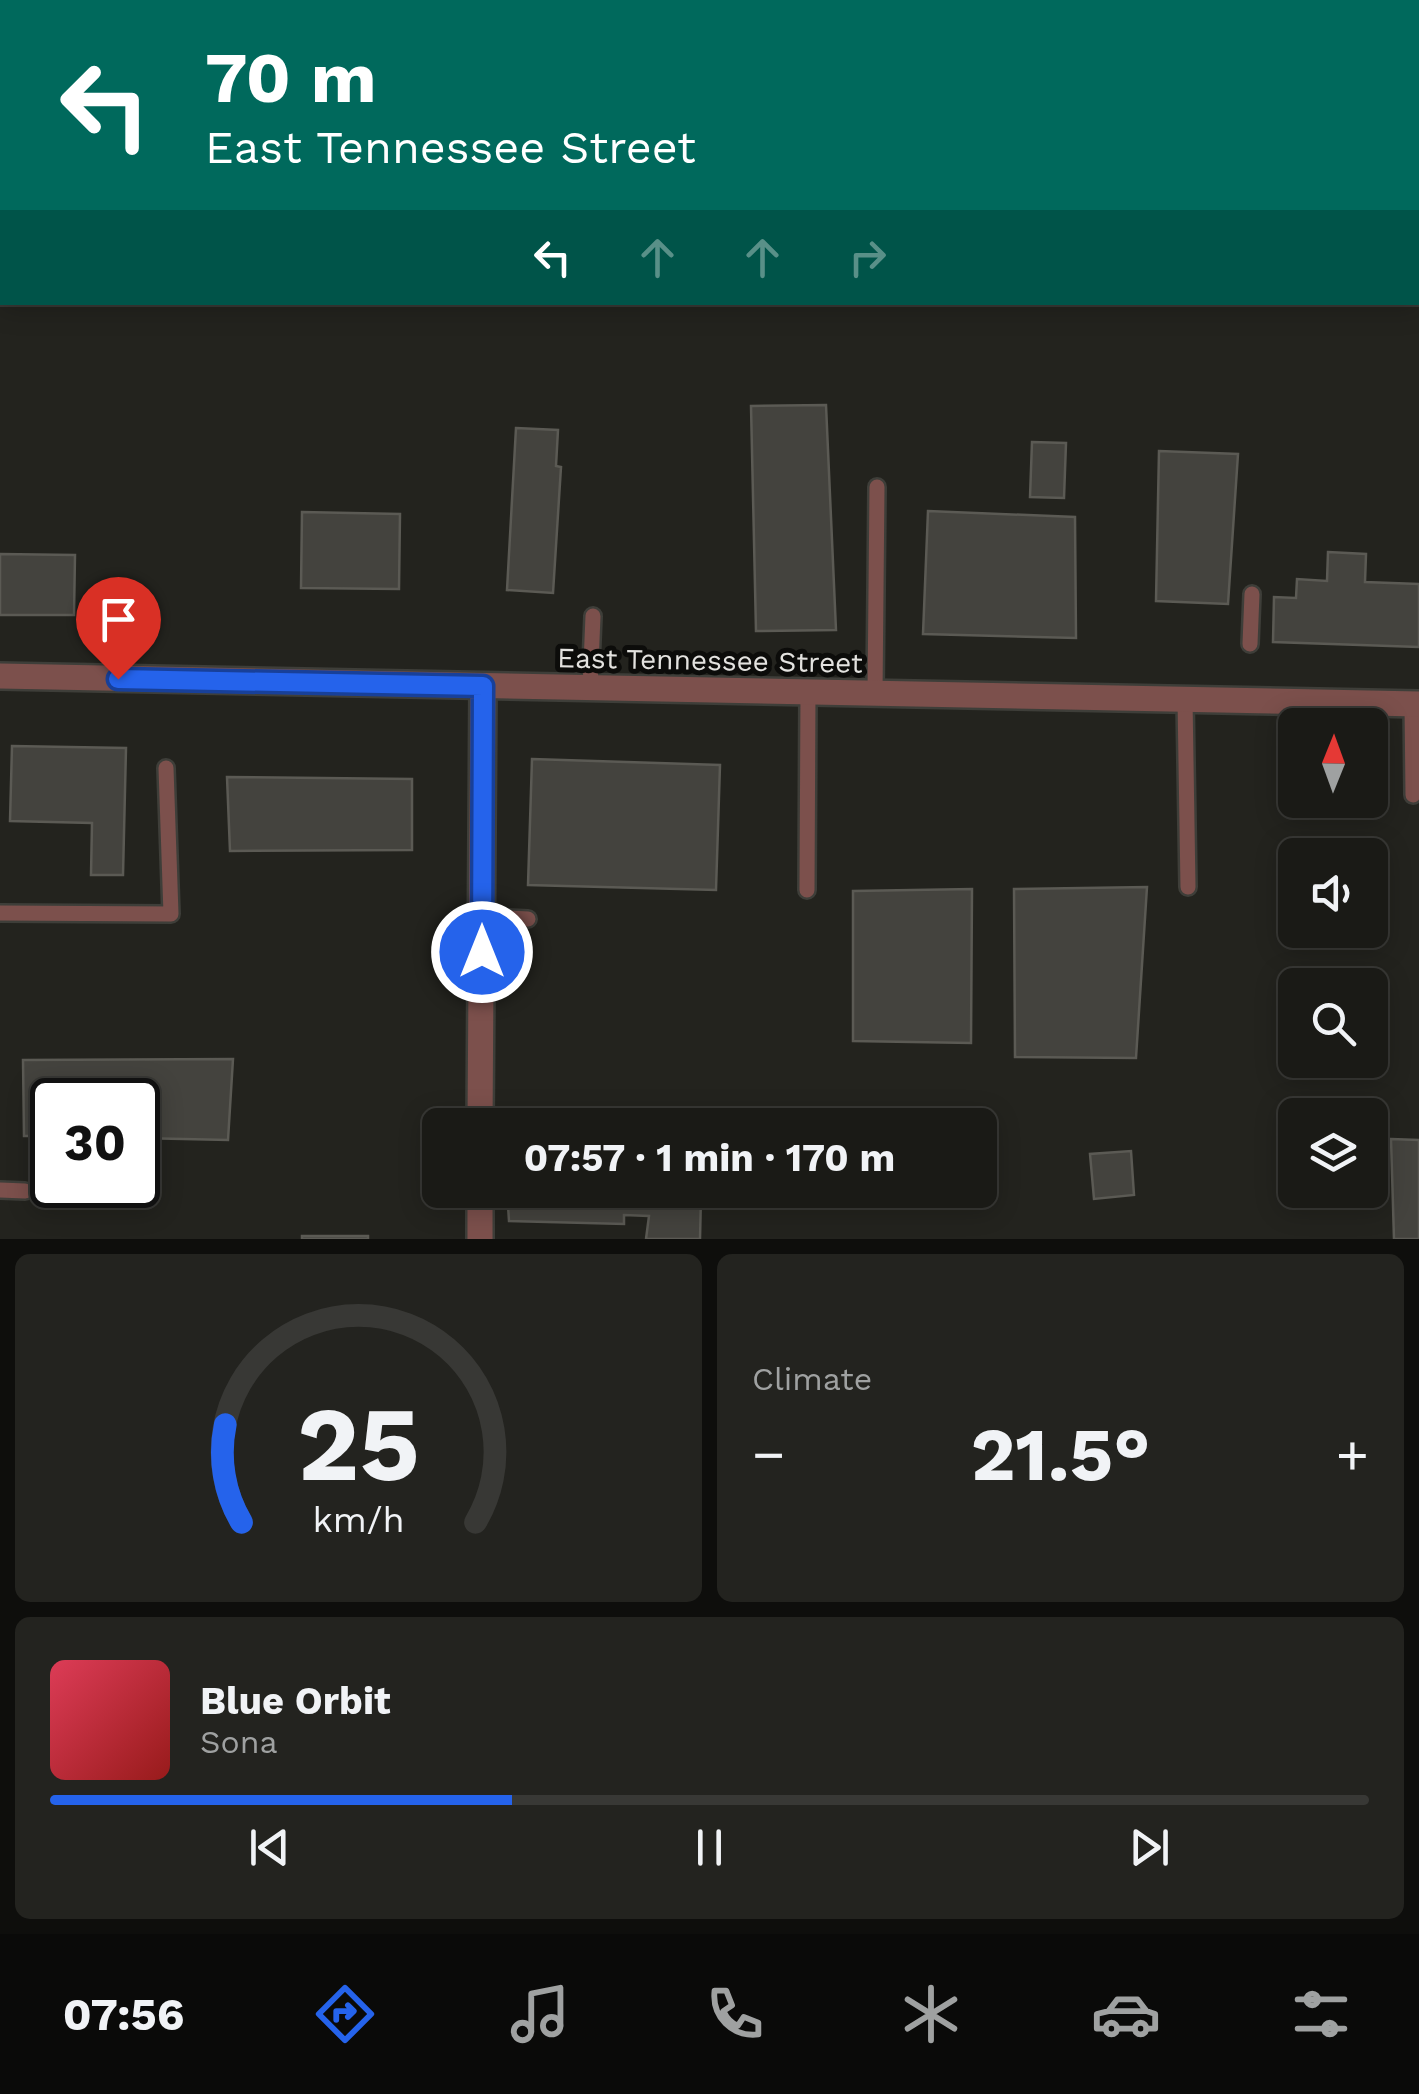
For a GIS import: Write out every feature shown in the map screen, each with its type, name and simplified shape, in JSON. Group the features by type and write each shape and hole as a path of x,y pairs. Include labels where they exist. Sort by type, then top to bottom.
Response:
{"street":[{"name":"East Tennessee Street","path":"0,676 1416,704"},
{"path":"480,1108 483,686"},
{"path":"480,1208 480,1239"}],"lane":[{"path":"875,693 876,486"},
{"path":"1250,644 1252,594"},
{"path":"590,688 593,616"},
{"path":"808,692 808,890"},
{"path":"1185,699 1188,887"},
{"path":"1412,795 1416,704"},
{"path":"0,912 170,914 166,768"},
{"path":"482,917 528,919"},
{"path":"0,1190 24,1190"}],"building":[{"path":"826,405 836,630 756,631 751,406"},
{"path":"516,428 558,430 556,466 561,467 553,593 507,590"},
{"path":"1032,442 1066,443 1064,498 1030,497"},
{"path":"1159,451 1238,454 1228,604 1156,601"},
{"path":"928,511 1075,517 1076,638 923,634"},
{"path":"302,512 400,514 399,589 301,588"},
{"path":"1328,552 1366,554 1365,582 1419,584 1419,647 1273,642 1274,597 1296,598 1297,579 1327,581"},
{"path":"0,554 75,555 74,615 0,615"},
{"path":"12,746 126,748 123,875 91,875 92,823 10,821"},
{"path":"532,759 720,765 716,890 528,885"},
{"path":"227,777 412,779 412,850 230,851"},
{"path":"1147,887 1136,1058 1015,1057 1014,889"},
{"path":"972,889 971,1043 853,1041 853,891"},
{"path":"233,1059 228,1140 160,1138 160,1078 30,1078 30,1136 24,1136 23,1060"},
{"path":"1391,1139 1419,1140 1419,1239 1394,1239"},
{"path":"1131,1151 1134,1195 1094,1199 1090,1154"},
{"path":"508,1208 701,1208 700,1239 646,1239 649,1216 624,1215 624,1224 509,1221"},
{"path":"368,1236 368,1239 302,1239"}],"route":[{"path":"118,679 483,686 482,952"}]}
